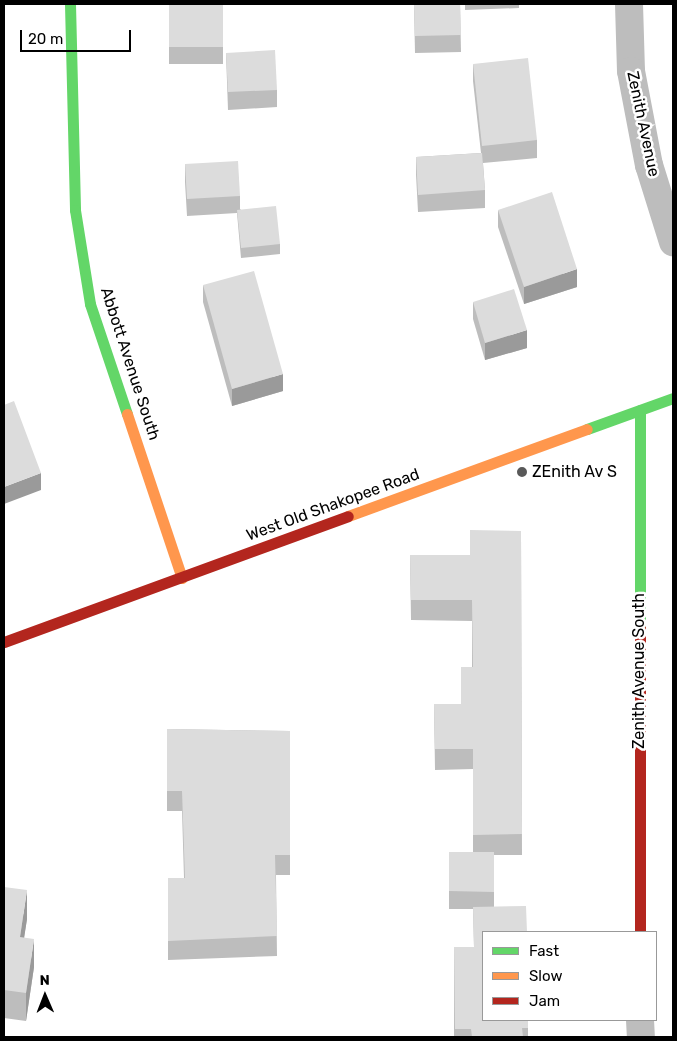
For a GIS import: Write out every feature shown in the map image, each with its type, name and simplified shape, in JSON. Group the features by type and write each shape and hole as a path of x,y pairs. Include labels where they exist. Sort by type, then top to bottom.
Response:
{"street":[{"name":"Abbott Avenue South","path":"70,4 75,210 90,304 182,578"},
{"name":"Zenith Avenue","path":"629,4 630,71 649,165 673,242"},
{"name":"West Old Shakopee Road","path":"4,642 673,398"},
{"name":"Zenith Avenue South","path":"640,410 640,931"},
{"path":"640,1021 640,1037"}],"building":[{"path":"169,4 223,4 223,47 169,47"},
{"path":"414,4 460,4 461,35 415,36"},
{"path":"275,50 277,90 228,92 226,53"},
{"path":"528,58 537,140 482,146 473,64"},
{"path":"482,153 485,190 418,195 416,157"},
{"path":"238,161 240,196 187,199 185,164"},
{"path":"552,192 577,269 524,287 498,210"},
{"path":"276,206 280,244 241,248 237,210"},
{"path":"254,271 283,374 232,389 203,285"},
{"path":"514,289 527,330 485,343 473,302"},
{"path":"14,401 41,473 4,487 4,405"},
{"path":"470,530 521,531 522,834 473,835 473,749 435,749 434,704 461,704 461,667 473,667 472,600 411,600 410,555 470,555"},
{"path":"167,729 290,731 290,855 275,855 277,936 168,941 168,878 185,878 182,791 167,791"},
{"path":"449,852 494,852 494,892 449,891"},
{"path":"4,887 27,890 20,937 34,939 26,993 4,990"},
{"path":"526,906 527,931 482,931 482,1021 528,1021 528,1028 522,1028 523,1037 472,1037 471,1029 455,1029 454,947 474,947 473,907"}],"traffic: fast":[{"path":"70,4 75,210 90,304 127,414"},
{"path":"587,429 673,398"},
{"path":"640,410 640,628"}],"traffic: slow":[{"path":"127,414 182,578"},
{"path":"348,516 587,429"}],"traffic: jam":[{"path":"4,642 348,516"},
{"path":"640,628 640,931"}],"place":[{"name":"ZEnith Av S","path":"522,472"}]}
